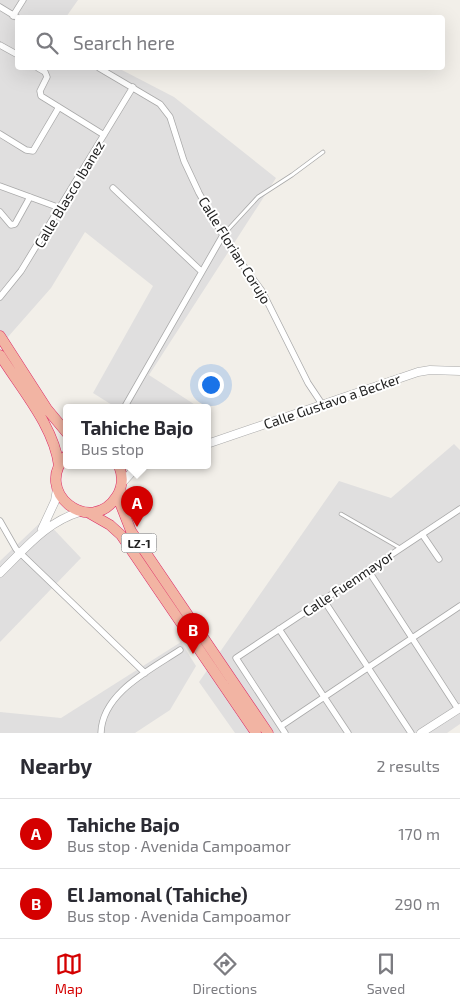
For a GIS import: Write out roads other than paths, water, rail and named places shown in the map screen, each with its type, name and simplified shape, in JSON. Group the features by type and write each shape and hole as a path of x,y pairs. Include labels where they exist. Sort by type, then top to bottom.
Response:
{"highway":[{"path":"0,336 47,410 63,428"},
{"path":"0,355 47,428 54,444 59,466"},
{"path":"57,489 56,477 59,466 63,460"},
{"name":"LZ-1","path":"119,469 120,503 131,531 268,733"},
{"path":"85,512 102,510 114,502 121,487"},
{"name":"LZ-1","path":"57,489 62,499 70,507 105,521 121,535 256,733"},
{"path":"223,667 236,678 277,730"}],"street":[{"path":"16,15 23,0"},
{"path":"0,7 15,17"},
{"path":"0,45 15,53"},
{"path":"42,70 48,78 40,91 41,96 104,135"},
{"name":"Calle Florian Corujo","path":"103,70 160,104 170,117 192,178 223,235 262,291 308,383 322,404"},
{"name":"Calle Blasco Ibanez","path":"0,297 17,277 133,87"},
{"path":"0,134 28,151 33,151 59,108"},
{"path":"0,186 60,208"},
{"path":"114,188 201,271"},
{"path":"0,212 11,226 30,197"},
{"path":"129,404 201,271 223,235"},
{"name":"Calle Gustavo a Becker","path":"211,443 418,372 430,370 460,371"},
{"path":"121,487 132,472 138,469"},
{"path":"38,535 49,517 57,489"},
{"name":"Calle Fuenmayor","path":"277,730 236,658 460,509"},
{"path":"0,573 38,535 54,522 85,512"},
{"path":"0,521 21,553 145,673"},
{"path":"422,534 439,560"},
{"path":"368,570 459,708 421,733"},
{"path":"323,599 411,733"},
{"path":"277,730 460,606"},
{"path":"279,629 348,733"},
{"path":"101,733 105,712 127,686 180,650"},
{"path":"277,730 285,733"}],"lane":[{"path":"223,235 258,197 323,152"},
{"path":"341,514 400,548"}],"place":[{"name":"Tahiche Bajo","path":"137,527"},
{"name":"El Jamonal (Tahiche)","path":"193,654"}]}
